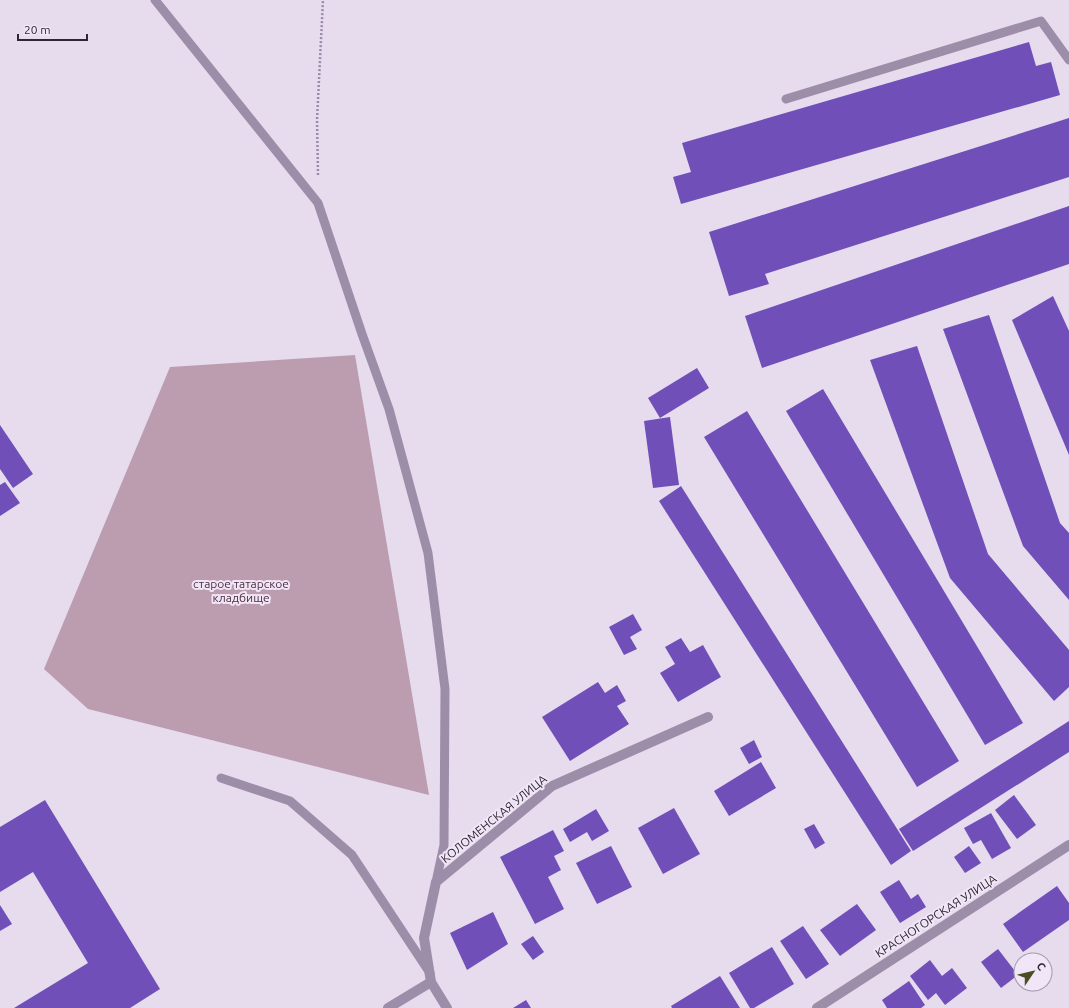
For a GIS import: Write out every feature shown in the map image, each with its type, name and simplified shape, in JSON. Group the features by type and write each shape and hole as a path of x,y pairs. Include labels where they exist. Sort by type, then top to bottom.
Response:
{"street":[{"name":"КОЛОМЕНСКАЯ УЛИЦА","path":"436,882 552,786 708,717"},
{"name":"КРАСНОГОРСКАЯ УЛИЦА","path":"817,1008 1069,845"},
{"path":"436,882 424,938 430,978 447,1008"},
{"path":"388,1008 430,978"}],"lane":[{"path":"155,0 318,203 389,409 428,553 445,689 444,845 436,882"},
{"path":"786,99 1041,21 1069,60"},
{"path":"221,778 290,801 352,855 430,978"}],"path":[{"path":"318,203 317,120 323,0"}],"green space":[{"name":"старое татарское кладбище","path":"355,355 429,795 88,709 44,669 170,367"}],"building":[{"path":"1029,42 1036,66 1051,62 1060,95 681,204 673,177 691,172 682,143"},
{"path":"1069,118 1069,177 765,274 769,284 729,296 709,232"},
{"path":"1069,206 1069,264 762,368 745,316"},
{"path":"1053,296 1069,331 1069,455 1012,320"},
{"path":"989,315 1060,523 1069,533 1069,600 1023,546 943,329"},
{"path":"917,346 988,554 1069,650 1069,687 1054,701 950,578 870,360"},
{"path":"697,368 709,388 660,418 648,398"},
{"path":"823,389 1023,723 985,745 786,411"},
{"path":"747,411 959,761 917,787 704,437"},
{"path":"670,417 679,485 653,488 644,421"},
{"path":"0,425 33,474 13,488 0,469"},
{"path":"5,482 20,503 0,516 0,485"},
{"path":"681,486 911,851 891,865 659,501"},
{"path":"633,614 642,630 630,637 637,649 624,655 609,627"},
{"path":"681,638 690,652 703,645 721,677 678,702 660,673 675,664 665,647"},
{"path":"598,682 605,693 617,685 626,701 617,706 629,724 570,761 542,717"},
{"path":"1069,721 1069,752 913,851 899,829"},
{"path":"754,740 762,757 749,764 740,748"},
{"path":"761,762 776,788 729,816 714,791"},
{"path":"1014,795 1036,825 1017,839 995,810"},
{"path":"45,800 160,989 130,1008 14,1008 88,963 33,872 0,892 0,827"},
{"path":"674,808 700,854 663,874 638,828"},
{"path":"596,809 609,831 592,841 587,832 570,842 563,829"},
{"path":"991,813 1011,848 992,859 981,840 973,844 964,828"},
{"path":"814,824 825,843 815,849 804,829"},
{"path":"553,830 564,851 554,856 561,870 548,877 564,909 535,924 500,857"},
{"path":"611,846 632,887 597,904 576,863"},
{"path":"969,846 981,863 965,873 954,857"},
{"path":"899,880 911,899 918,894 926,907 900,923 880,892"},
{"path":"1057,886 1069,903 1069,920 1023,952 1003,924"},
{"path":"857,904 876,930 840,956 820,930"},
{"path":"0,905 12,924 0,931"},
{"path":"493,912 508,944 467,970 450,933"},
{"path":"803,926 829,964 806,979 780,941"},
{"path":"533,936 544,952 533,960 521,944"},
{"path":"772,947 794,984 754,1008 750,1008 729,973"},
{"path":"998,949 1013,968 1013,979 1001,988 981,962"},
{"path":"930,960 942,976 952,968 967,988 945,1005 936,993 928,1000 910,976"},
{"path":"720,976 740,1008 672,1008 671,1006"},
{"path":"909,981 925,1005 921,1008 887,1008 882,1000"},
{"path":"526,1000 531,1008 513,1008"}]}
